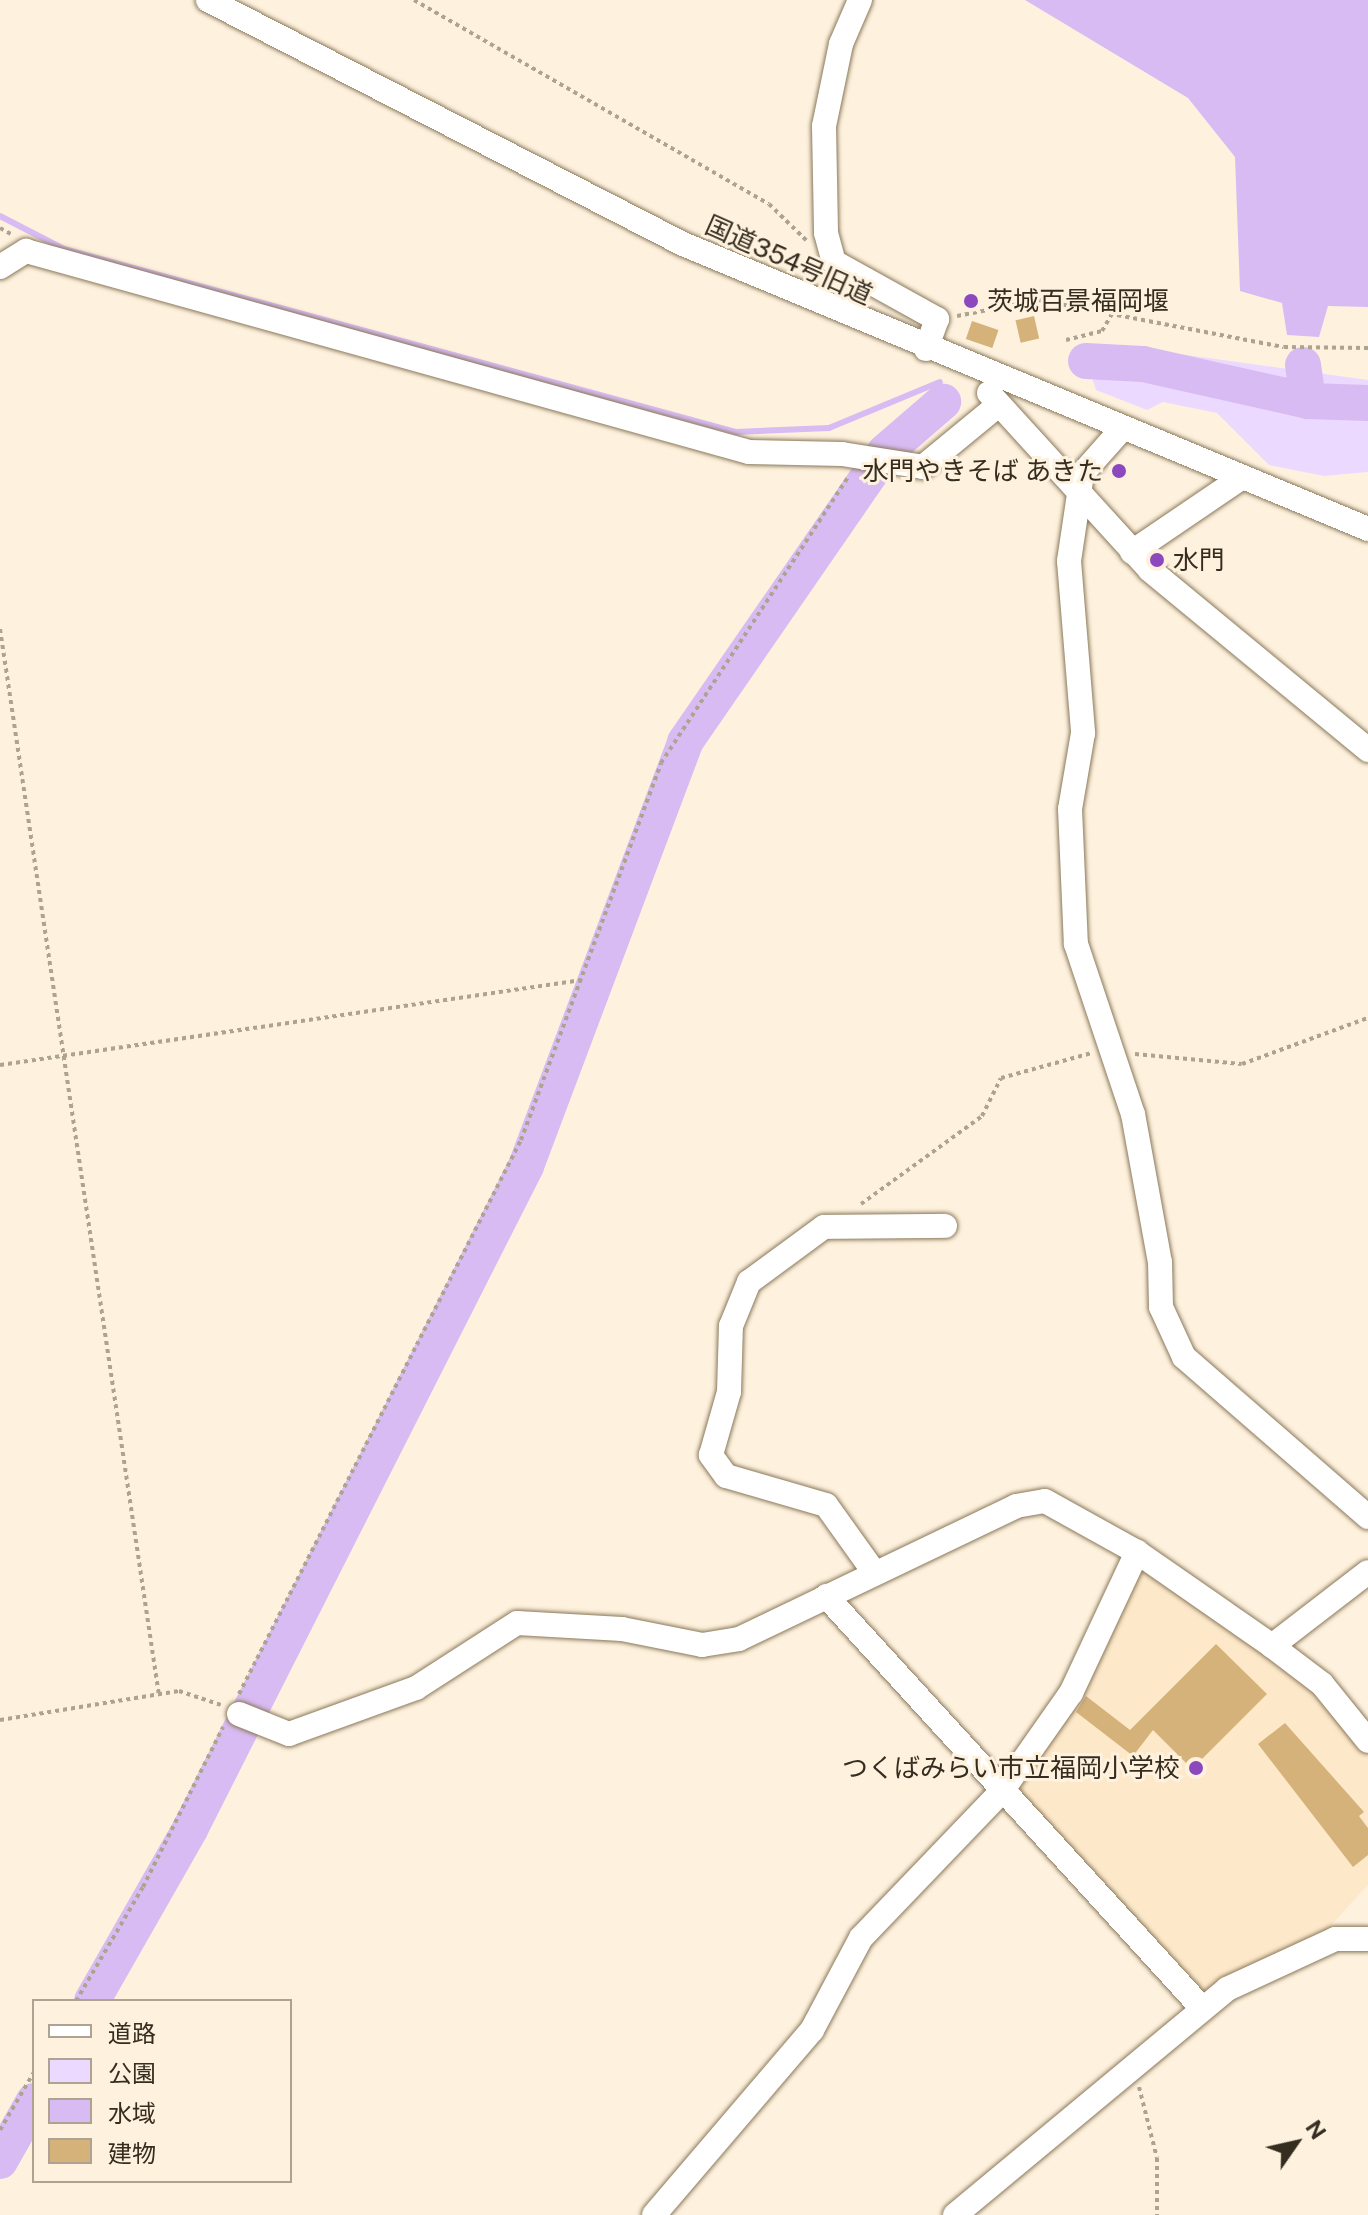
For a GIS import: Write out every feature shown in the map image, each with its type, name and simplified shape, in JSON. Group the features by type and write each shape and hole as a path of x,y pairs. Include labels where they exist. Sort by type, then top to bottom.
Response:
{"street":[{"name":"国道354号旧道","path":"208,0 683,244 926,349 1368,529"},
{"path":"860,0 841,44 824,126 823,211 834,262 937,319 926,349"},
{"path":"0,267 26,251 690,440 749,452 865,457 923,467 997,406"},
{"path":"982,372 997,406 1132,552 1219,633 1368,750"},
{"path":"1121,430 1086,465 1083,501 1069,561 1083,733 1070,809 1068,886 1076,944 1133,1114 1160,1262 1161,1307 1184,1357 1368,1517"},
{"path":"1132,552 1241,478"},
{"path":"874,1572 826,1505 726,1476 711,1455 729,1392 731,1326 741,1296 765,1265 824,1227 945,1226"},
{"path":"242,1715 289,1734 416,1688 517,1623 622,1629 702,1645 739,1639 1016,1506 1045,1501 1137,1552 1272,1646 1322,1684 1368,1741"},
{"path":"654,2215 812,2030 861,1938 1002,1791 1071,1693 1137,1552"},
{"path":"1272,1646 1368,1572"},
{"path":"826,1596 1201,2007"},
{"path":"955,2215 1201,2007 1335,1939 1367,1942"}],"path":[{"path":"414,0 769,204 834,262"},
{"path":"937,319 1039,300 1284,347 1368,348"},
{"path":"1066,340 1102,331 1113,312"},
{"path":"77,1999 242,1715 521,1140 661,763 865,457"},
{"path":"0,629 159,1695"},
{"path":"0,1065 582,980"},
{"path":"824,1227 944,1149 982,1116 1001,1078 1110,1048 1242,1064 1368,1018"},
{"path":"0,1720 179,1691 242,1715"},
{"path":"1131,2066 1157,2158 1157,2215"},
{"path":"0,2130 32,2075"}],"shaded area":[{"name":"つくばみらい市立福岡小学校","path":"1144,1566 1305,1678 1368,1747 1368,1885 1323,1934 1206,1995 1010,1789"}],"green space":[{"path":"1113,345 1368,380 1368,472 1324,476 1269,465 1217,413 1163,402 1147,410 1096,390 1083,350"}],"water":[{"path":"1025,0 1368,0 1368,307 1328,306 1319,337 1287,335 1282,303 1240,291 1235,157 1188,98"}],"building":[{"path":"1034,316 1039,338 1021,343 1015,320"},
{"path":"972,321 998,330 992,348 966,339"},
{"path":"1216,1644 1267,1694 1192,1769 1153,1730 1133,1756 1076,1712 1086,1696 1130,1730"},
{"path":"1285,1723 1364,1812 1359,1816 1368,1828 1368,1855 1353,1867 1258,1744"}],"waterway":[{"path":"0,216 64,249 736,432 829,428 940,382"},
{"path":"1086,361 1143,364 1308,401 1368,403"},
{"path":"1303,365 1308,401"},
{"path":"93,1999 190,1829 526,1166 685,742 885,452 943,402"},
{"path":"0,2161 32,2105"}],"place":[{"name":"茨城百景福岡堰","path":"971,301"},
{"name":"水門やきそば あきた","path":"1119,471"},
{"name":"水門","path":"1157,560"},
{"name":"つくばみらい市立福岡小学校","path":"1196,1768"}]}
